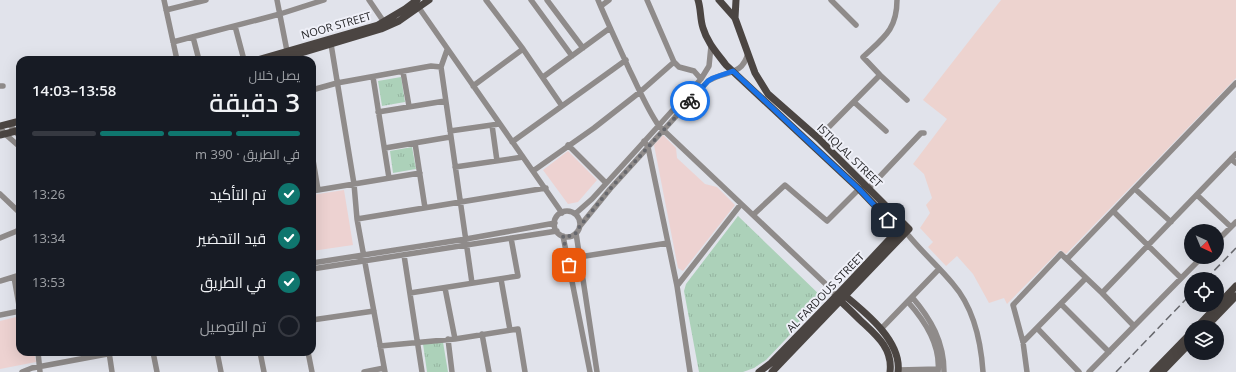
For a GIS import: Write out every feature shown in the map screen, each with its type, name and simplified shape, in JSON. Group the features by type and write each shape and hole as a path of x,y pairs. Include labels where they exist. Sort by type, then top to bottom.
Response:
{"main road":[{"name":"NOOR STREET","path":"270,56 378,25 416,2 429,0"},
{"name":"ISTIQLAL STREET","path":"719,0 735,18 755,73 768,94 818,138 868,188 904,231"},
{"path":"735,18 736,0"},
{"name":"NOOR STREET","path":"291,56 381,29 399,21 416,2"},
{"name":"ISTIQLAL STREET","path":"700,2 700,18 703,30 711,46 733,71 904,231"},
{"path":"0,126 16,122"},
{"path":"3,134 16,133"},
{"name":"AL FARDOUS STREET","path":"759,372 771,363 840,296 904,231"},
{"path":"1204,320 1236,286"},
{"path":"840,296 881,329 894,346 898,359 898,371"},
{"path":"840,296 883,342 890,360 890,372"},
{"name":"AL FARDOUS STREET","path":"772,372 840,296"},
{"path":"1213,320 1236,296"},
{"path":"1153,372 1184,340"},
{"path":"1162,372 1184,349"}],"street":[{"path":"164,0 176,56"},
{"path":"166,10 206,0"},
{"path":"278,0 287,51"},
{"path":"173,42 280,14 324,0"},
{"path":"369,0 384,22"},
{"path":"531,0 572,56"},
{"path":"548,0 583,48"},
{"path":"598,0 640,92 659,126 840,296"},
{"path":"601,6 609,0"},
{"path":"647,0 674,62 679,67 694,71 701,79"},
{"path":"831,0 856,26"},
{"path":"896,0 897,11 889,32 863,57 907,100"},
{"path":"489,1 562,106"},
{"path":"416,2 562,213"},
{"path":"235,26 243,56"},
{"path":"543,77 610,28"},
{"path":"193,37 197,56"},
{"path":"331,44 354,184 358,218 384,370 364,372"},
{"path":"575,214 592,199 701,79 709,66 711,46"},
{"path":"473,86 523,49"},
{"path":"448,50 441,67 472,283"},
{"path":"563,236 572,236 576,233 610,189 708,81 740,68 744,64 748,53"},
{"path":"512,142 626,60"},
{"path":"533,171 594,128 640,92 674,62"},
{"path":"316,89 337,83 431,66 441,67"},
{"path":"403,72 409,106"},
{"path":"818,138 880,75"},
{"path":"373,77 389,178"},
{"path":"1067,259 1236,83"},
{"path":"378,112 445,101"},
{"path":"854,102 886,131"},
{"path":"8,124 16,131"},
{"path":"385,148 415,143 499,124"},
{"path":"492,125 497,161"},
{"path":"0,126 3,134 16,144"},
{"path":"868,188 912,141 921,133 924,133"},
{"path":"644,141 648,147 677,286 690,372"},
{"path":"415,143 425,208"},
{"path":"568,145 606,183"},
{"path":"1102,294 1197,194 1234,161 1236,154"},
{"path":"455,167 523,157"},
{"path":"316,190 420,173"},
{"path":"753,215 785,185 827,221 859,189"},
{"path":"358,218 546,188"},
{"path":"1135,189 1171,222"},
{"path":"1197,194 1231,227"},
{"path":"1,196 16,209"},
{"path":"677,286 741,204"},
{"path":"1113,211 1181,278"},
{"path":"580,226 578,218 575,214 567,212 562,213 556,219 555,223 557,231 563,236 590,372"},
{"path":"1224,234 1236,222"},
{"path":"316,268 555,223"},
{"path":"0,238 16,231"},
{"path":"316,263 404,255 557,231"},
{"path":"904,231 953,284 969,312 979,343 983,372"},
{"path":"576,233 597,372"},
{"path":"410,293 518,276 511,238"},
{"path":"579,257 668,243"},
{"path":"1027,372 1023,342 1013,305 1061,254 1134,326"},
{"path":"404,255 422,372"},
{"path":"1089,372 1195,264"},
{"path":"881,329 939,269"},
{"path":"0,281 14,277 16,288"},
{"path":"1023,342 1086,278"},
{"path":"501,279 510,330"},
{"path":"445,288 454,339"},
{"path":"898,371 940,371 944,358 936,331 926,314 910,299"},
{"path":"1061,304 1109,352"},
{"path":"316,319 374,311"},
{"path":"0,315 16,312"},
{"path":"1037,328 1079,372"},
{"path":"380,346 417,341 454,339 518,329 525,372"},
{"path":"482,334 489,372"},
{"path":"448,339 452,372"},
{"path":"38,356 40,370"},
{"path":"22,372 40,370 97,356"},
{"path":"109,356 112,372"},
{"path":"154,356 157,372"},
{"path":"218,356 221,372"},
{"path":"261,356 264,372"},
{"path":"309,356 312,372"}],"shaded area":[{"path":"1001,0 1236,0 1236,78 1066,254 1060,250 1007,304 1004,298 989,303 973,274 957,256 946,266 928,247 933,242 920,228 930,213 926,205 932,198 924,174 913,164 947,119 923,100"},
{"path":"663,135 676,148 677,158 705,184 717,187 735,205 683,271 678,268 654,145"},
{"path":"568,151 597,180 578,202 568,204 543,170"},
{"path":"344,190 353,245 316,250 316,194"},
{"path":"16,317 16,356 35,356 36,362 0,369 0,321"}],"green space":[{"path":"401,77 405,102 382,106 378,81"},
{"path":"412,147 416,169 393,173 390,151"},
{"path":"738,216 824,299 766,360 754,368 743,372 699,372 684,291 686,284"},
{"path":"443,342 448,372 427,372 423,344"}],"railway":[{"path":"1213,272 1236,248"},
{"path":"1116,372 1184,301"}],"way so far":[{"path":"569,265 563,236 572,236 579,230 580,226 598,202 690,101"}],"route":[{"path":"690,101 708,81 733,71 859,189 888,220"}]}
